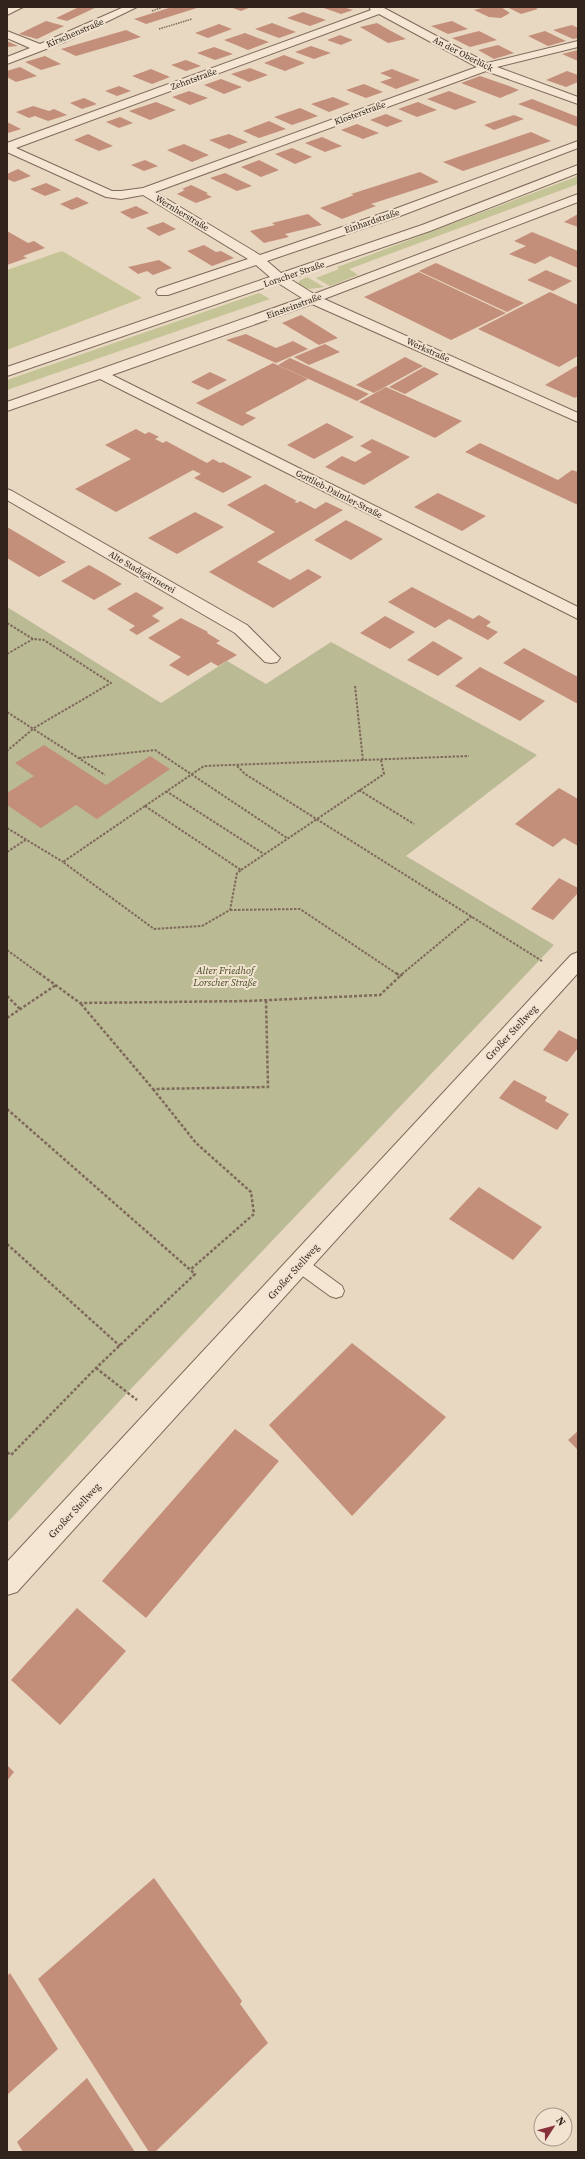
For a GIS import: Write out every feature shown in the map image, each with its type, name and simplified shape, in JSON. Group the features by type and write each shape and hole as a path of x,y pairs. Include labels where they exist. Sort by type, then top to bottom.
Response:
{"street":[{"path":"7,12 18,7"},
{"name":"Kirschenstraße","path":"7,61 132,7"},
{"name":"Zehntstraße","path":"7,148 379,10 403,8"},
{"name":"An der Oberlück","path":"379,10 486,67 578,101"},
{"name":"Kirschenstraße","path":"7,34 39,48"},
{"name":"Klosterstraße","path":"144,191 486,67 578,44"},
{"name":"Einhardstraße","path":"162,292 396,213 578,144"},
{"name":"Wernherstraße","path":"7,148 110,194 121,195 144,191 260,260 280,278"},
{"name":"Lorscher Straße","path":"7,372 426,228 578,169"},
{"name":"Einsteinstraße","path":"7,406 313,299 578,198"},
{"name":"Werkstraße","path":"280,278 313,299 578,418"},
{"name":"Gottlieb-Daimler-Straße","path":"100,374 578,614"},
{"name":"Alte Stadtgärtnerei","path":"7,494 241,629 271,658"},
{"name":"Großer Stellweg","path":"7,1582 572,967"}],"lane":[{"path":"299,1264 336,1292"}],"path":[{"path":"159,29 192,19"},
{"path":"7,623 33,639 44,640 111,683 34,728 7,751"},
{"path":"7,654 33,639"},
{"path":"355,686 363,761"},
{"path":"7,712 105,775"},
{"path":"80,758 155,750 287,838"},
{"path":"63,862 204,766 399,760 399,758 469,756"},
{"path":"230,910 237,873 358,790 384,774 381,760"},
{"path":"236,766 245,774 540,960 572,967"},
{"path":"358,790 414,824"},
{"path":"166,791 264,854"},
{"path":"145,806 241,870"},
{"path":"7,828 63,862 154,929 202,926 230,910 300,908 400,976"},
{"path":"7,852 27,839"},
{"path":"7,950 80,1003 266,1000 380,995 400,976 472,916"},
{"path":"7,1018 56,985"},
{"path":"7,996 20,1009"},
{"path":"153,1089 268,1087 266,1000"},
{"path":"80,1003 153,1089 196,1144 251,1192 254,1214 190,1270"},
{"path":"7,1108 195,1274 96,1368 10,1455 7,1452"},
{"path":"7,1244 120,1346"},
{"path":"96,1368 160,1417"}],"shaded area":[{"path":"578,176 578,184 349,269 358,275 330,286 316,278 339,269 337,267"},
{"path":"62,251 142,298 7,350 7,270"},
{"path":"307,277 324,287 310,289 299,285 299,281"},
{"path":"259,293 270,299 7,390 7,380"}],"green space":[{"name":"Alter Friedhof Lorscher Straße","path":"7,607 161,703 227,661 266,684 331,642 537,755 406,856 554,945 127,1393 7,1523"}],"building":[{"path":"79,7 97,7 67,21 56,18"},
{"path":"172,7 200,7 146,24 134,19"},
{"path":"230,7 251,7 241,11"},
{"path":"321,7 343,7 353,10 341,14"},
{"path":"486,7 501,7 510,13 501,18 489,17 474,10"},
{"path":"507,7 534,7 538,9 521,14"},
{"path":"303,12 326,20 310,26 287,18"},
{"path":"46,21 64,26 37,39 19,34"},
{"path":"452,21 468,29 448,34 431,26"},
{"path":"272,23 296,32 279,38 255,29"},
{"path":"377,23 406,39 388,43 360,27"},
{"path":"219,24 232,29 208,38 195,33"},
{"path":"572,25 578,28 578,38 573,39 553,30"},
{"path":"126,30 141,37 76,56 61,49"},
{"path":"479,31 497,40 470,47 452,38"},
{"path":"545,31 566,41 548,46 528,36"},
{"path":"245,33 269,42 248,50 224,40"},
{"path":"340,35 353,40 341,45 327,40"},
{"path":"7,41 18,46 7,47"},
{"path":"498,45 514,53 494,59 478,50"},
{"path":"311,46 331,53 314,59 295,52"},
{"path":"214,47 233,54 215,60 197,53"},
{"path":"578,50 578,61 562,54"},
{"path":"284,55 305,63 285,71 264,63"},
{"path":"45,56 61,64 41,70 25,62"},
{"path":"186,60 201,66 186,71 171,65"},
{"path":"20,67 37,76 16,82 7,77 7,71"},
{"path":"250,68 268,75 249,82 231,74"},
{"path":"151,69 170,77 152,84 132,76"},
{"path":"392,69 420,80 396,89 380,82 392,78 380,73"},
{"path":"567,71 578,75 578,82 566,87 546,80"},
{"path":"480,76 519,90 500,98 461,83"},
{"path":"221,79 242,87 224,94 204,85"},
{"path":"364,84 383,92 366,98 346,90"},
{"path":"119,86 131,91 117,96 105,91"},
{"path":"189,91 208,98 190,105 172,97"},
{"path":"449,91 477,102 455,110 427,99"},
{"path":"333,97 350,104 329,112 311,104"},
{"path":"84,98 97,104 82,109 70,103"},
{"path":"532,99 578,117 578,127 518,104"},
{"path":"156,102 176,110 150,120 129,111"},
{"path":"418,102 437,110 417,117 398,109"},
{"path":"33,106 49,111 54,109 67,115 48,121 35,116 29,118 16,112"},
{"path":"300,108 318,116 292,125 274,117"},
{"path":"386,114 403,121 387,127 370,120"},
{"path":"514,115 524,119 494,130 484,125"},
{"path":"120,117 133,123 119,128 106,122"},
{"path":"269,121 286,129 259,138 243,131"},
{"path":"7,122 21,129 8,133"},
{"path":"357,124 379,133 363,139 341,130"},
{"path":"531,132 551,141 463,171 443,162"},
{"path":"88,134 113,146 99,151 74,140"},
{"path":"229,134 248,142 229,149 209,140"},
{"path":"322,137 342,146 325,152 305,143"},
{"path":"184,144 209,155 192,162 167,150"},
{"path":"292,148 312,157 295,164 275,154"},
{"path":"145,160 158,166 144,171 131,165"},
{"path":"259,160 279,170 261,177 241,167"},
{"path":"18,169 31,176 14,182 7,179 7,174"},
{"path":"420,172 439,182 371,204 376,206 342,219 320,208 354,195 351,194"},
{"path":"225,173 252,186 237,191 210,178"},
{"path":"46,183 61,190 45,196 30,189"},
{"path":"191,185 208,193 206,194 212,197 196,203 177,194 185,190 182,189"},
{"path":"77,197 89,203 72,210 60,204"},
{"path":"136,206 149,213 132,219 120,212"},
{"path":"308,214 322,225 285,234 289,237 264,243 250,231 275,225 272,223"},
{"path":"578,214 578,227 564,222"},
{"path":"163,222 176,229 159,236 146,228"},
{"path":"7,231 28,243 34,241 45,248 23,256 27,258 7,265"},
{"path":"532,232 578,251 578,268 550,256 535,264 509,254 526,246 514,241"},
{"path":"204,245 216,252 221,251 234,258 212,266 187,251"},
{"path":"159,260 172,268 153,275 147,271 138,274 128,267"},
{"path":"436,263 524,303 507,312 419,271"},
{"path":"546,270 572,281 553,291 527,280"},
{"path":"419,272 506,313 451,340 364,297"},
{"path":"550,292 578,305 578,356 559,367 478,329"},
{"path":"301,315 338,338 319,345 282,323"},
{"path":"246,334 276,348 293,341 308,349 276,363 226,340"},
{"path":"325,344 340,352 309,365 294,357"},
{"path":"405,357 423,366 374,393 356,385"},
{"path":"290,358 369,394 357,401 278,365"},
{"path":"273,363 308,379 245,413 256,418 242,426 196,403"},
{"path":"578,365 578,396 575,398 545,385"},
{"path":"424,367 439,374 405,394 389,387"},
{"path":"210,372 227,380 208,390 191,382"},
{"path":"386,387 462,421 435,438 359,402"},
{"path":"327,423 354,437 314,459 287,445"},
{"path":"136,429 145,434 149,432 159,437 155,439 163,443 166,441 207,463 213,459 220,463 223,462 252,477 223,493 194,478 201,474 193,470 116,512 75,489 131,459 105,445"},
{"path":"372,439 410,457 364,485 325,467 342,456 355,462 372,452 360,446"},
{"path":"480,443 558,480 572,470 578,472 578,505 465,452"},
{"path":"265,484 297,501 294,502 297,503 300,501 315,509 326,502 343,510 257,562 290,580 308,569 322,577 273,608 209,572 275,532 227,505"},
{"path":"438,493 486,516 462,531 414,507"},
{"path":"195,512 224,527 177,554 148,538"},
{"path":"346,520 383,539 351,560 314,540"},
{"path":"7,527 66,562 39,577 7,558"},
{"path":"89,565 122,584 94,600 61,581"},
{"path":"412,587 473,619 479,615 491,622 486,626 498,632 488,640 449,619 435,628 388,602"},
{"path":"136,592 164,608 152,616 160,621 137,635 129,630 135,626 107,609"},
{"path":"385,616 415,632 390,649 360,633"},
{"path":"181,618 208,632 207,633 220,641 216,643 237,655 218,666 211,662 188,676 169,665 181,657 148,638"},
{"path":"433,641 463,658 438,676 407,660"},
{"path":"524,648 578,677 578,704 503,663"},
{"path":"480,667 545,701 520,721 455,686"},
{"path":"44,745 106,785 150,756 170,769 97,819 76,805 41,828 7,805 7,793 34,776 15,763"},
{"path":"559,788 578,799 578,846 564,838 553,847 515,824"},
{"path":"559,878 578,888 578,893 553,920 531,909"},
{"path":"559,1030 578,1040 578,1048 567,1062 543,1050"},
{"path":"514,1080 547,1097 545,1101 569,1114 557,1130 499,1098"},
{"path":"479,1187 542,1227 513,1260 449,1219"},
{"path":"352,1343 446,1417 352,1516 269,1425"},
{"path":"235,1429 279,1461 146,1618 102,1581"},
{"path":"578,1431 578,1450 568,1440"},
{"path":"77,1608 126,1651 60,1725 11,1680"},
{"path":"7,1765 14,1772 7,1781"},
{"path":"154,1878 242,2001 240,2004 268,2043 155,2152 149,2152 38,1979"},
{"path":"10,1973 58,2049 7,2095 7,1976"},
{"path":"87,2078 135,2152 23,2152 17,2142"}]}
